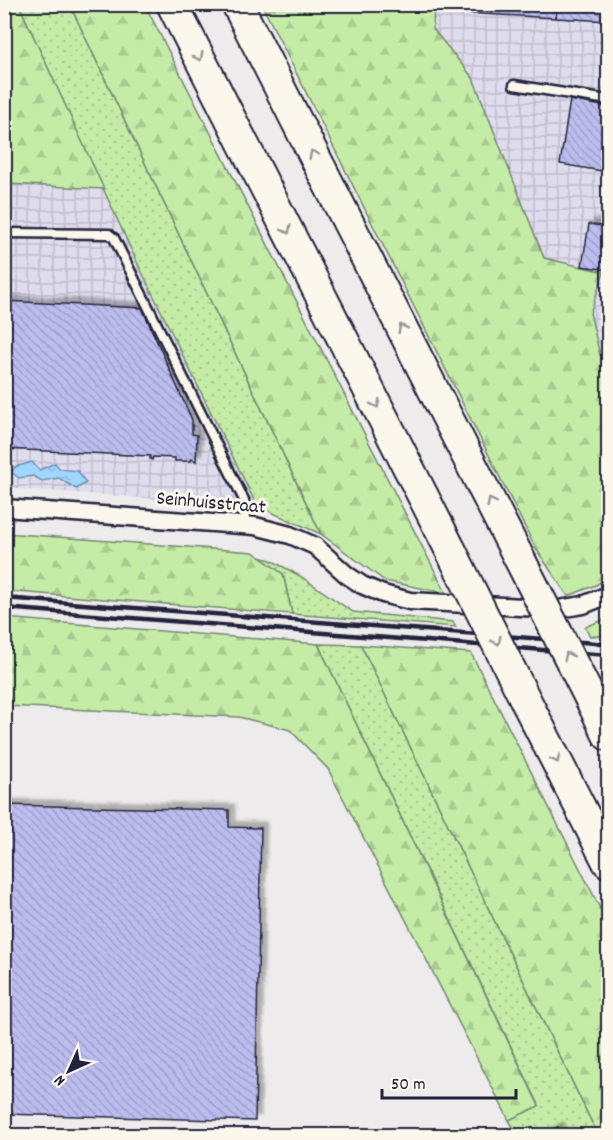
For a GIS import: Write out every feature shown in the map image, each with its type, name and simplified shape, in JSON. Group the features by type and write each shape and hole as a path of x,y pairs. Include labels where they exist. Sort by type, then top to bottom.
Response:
{"highway":[{"path":"172,4 609,862"},
{"path":"237,4 609,735"}],"street":[{"name":"Seinhuisstraat","path":"4,508 245,525 290,535 315,546 347,575 362,585 383,594 410,601 559,609 583,605 609,595"}],"lane":[{"path":"514,85 609,100"},
{"path":"4,233 109,234 114,238 244,500 245,525"}],"shaded area":[{"path":"434,5 608,5 608,354 600,355 590,313 544,258 473,78 432,29"},
{"path":"4,178 7,184 104,189 257,506 5,488"}],"green space":[{"path":"5,4 19,5 104,189 7,184 4,177"},
{"path":"19,5 70,5 321,534 257,506 135,258"},
{"path":"70,5 145,5 446,593 385,581 321,534"},
{"path":"262,5 434,5 433,29 473,78 544,258 604,272 590,313 600,355 608,354 608,578 568,596 536,549"},
{"path":"5,533 253,552 283,574 292,614 5,591"},
{"path":"260,557 271,560 300,576 353,612 453,622 456,627 292,614 283,574"},
{"path":"5,618 318,644 539,1106 509,1120 328,769 290,730 239,717 5,706"},
{"path":"608,618 608,636 590,636 585,627"},
{"path":"318,644 361,645 598,1135 562,1135 558,1127 543,1135 517,1135 509,1120 539,1105"},
{"path":"361,645 471,653 608,924 608,1135 598,1135"}],"water":[{"path":"32,462 39,470 55,463 60,469 78,471 86,483 76,489 59,478 42,481 33,476 19,478 11,472 15,467"}],"building":[{"path":"447,4 557,4 556,18 446,12"},
{"path":"557,4 608,4 608,21 556,18"},
{"path":"570,100 608,107 608,172 560,164"},
{"path":"589,224 608,227 608,270 582,266"},
{"path":"4,301 142,308 192,420 192,434 197,435 196,461 192,459 191,461 175,461 175,458 153,457 152,460 150,456 4,449"},
{"path":"4,805 229,810 229,827 261,828 255,1121 4,1114"},
{"path":"558,1127 563,1136 543,1136"}],"railway":[{"path":"4,598 608,644"},
{"path":"4,608 608,655"}]}
